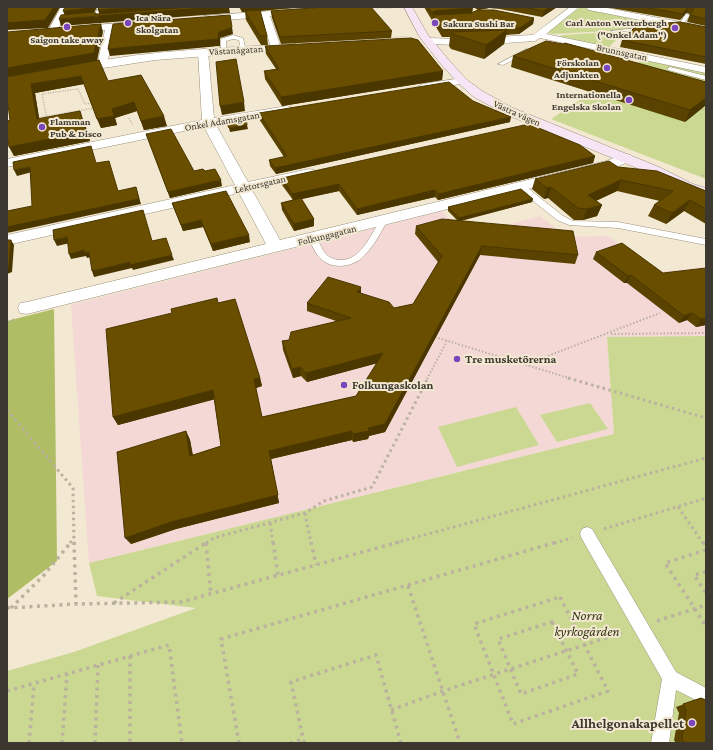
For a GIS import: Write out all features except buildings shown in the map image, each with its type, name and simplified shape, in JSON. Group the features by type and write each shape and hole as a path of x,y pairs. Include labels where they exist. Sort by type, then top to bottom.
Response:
{"main road":[{"name":"Västra vägen","path":"410,9 429,41 462,81 488,100 537,122 654,170 688,186 706,192"},
{"name":"Västra vägen","path":"654,170 706,188"}],"street":[{"path":"54,31 63,19 65,7"},
{"path":"191,20 262,12 357,7"},
{"path":"590,7 706,30"},
{"path":"415,41 471,41 535,38 572,9"},
{"path":"262,12 276,48"},
{"path":"539,21 552,24"},
{"path":"105,63 104,61 112,22"},
{"path":"43,32 112,22 154,23"},
{"name":"Brunnsgatan","path":"538,35 706,70"},
{"name":"Västanågatan","path":"61,72 132,59 203,52 303,46"},
{"path":"203,52 208,123 276,247"},
{"path":"413,89 462,81"},
{"name":"Onkel Adamsgatan","path":"7,162 208,123 299,108"},
{"path":"512,127 537,122"},
{"name":"Folkungagatan","path":"27,308 611,164 626,158"},
{"name":"Lektorsgatan","path":"7,240 321,171"}],"lane":[{"path":"96,17 100,7"},
{"path":"680,25 688,15"},
{"path":"89,18 96,17 112,22"},
{"path":"658,26 668,23"},
{"path":"613,31 652,28"},
{"path":"501,64 534,47"},
{"path":"670,70 706,78"},
{"path":"521,186 560,218 572,223 625,226 706,242"},
{"path":"313,238 324,258 332,262 349,263 362,254 384,220"},
{"path":"587,534 670,678 706,697"},
{"path":"660,743 670,678"}],"path":[{"path":"572,9 595,32"},
{"path":"360,37 363,43"},
{"path":"48,122 42,94 78,89 85,104 99,102"},
{"path":"30,119 99,107"},
{"path":"701,109 706,110"},
{"path":"521,363 545,357 609,334 660,313"},
{"path":"609,334 706,332"},
{"path":"435,337 706,418"},
{"path":"114,603 214,538 305,513 324,501 372,487 447,341"},
{"path":"7,410 73,488 76,604"},
{"path":"9,608 76,604 181,602 706,458"},
{"path":"239,743 221,639 587,534 706,498"},
{"path":"678,507 706,548 665,563 706,626"},
{"path":"305,513 316,565"},
{"path":"270,522 278,575"},
{"path":"9,608 27,593 54,565 74,538"},
{"path":"206,543 211,594"},
{"path":"706,572 694,575 706,593"},
{"path":"408,586 460,743"},
{"path":"560,597 584,645 608,691 513,724 474,624 560,597"},
{"path":"391,710 443,691 706,605"},
{"path":"552,622 567,651 578,674 521,694 498,639 552,622"},
{"path":"7,691 169,645 182,743"},
{"path":"290,743 304,741 291,682 376,655 401,743"},
{"path":"130,656 130,743"},
{"path":"95,743 98,665"},
{"path":"62,743 67,674"},
{"path":"29,743 34,684"}],"shaded area":[{"name":"Folkungaskolan","path":"442,211 458,227 492,229 540,216 570,237 608,236 658,272 706,267 706,336 607,337 614,434 89,563 71,305"}],"green space":[{"path":"579,8 660,24 607,31 553,34 546,32"},
{"path":"613,32 619,37 609,47 560,37 563,35"},
{"path":"643,59 706,72 706,179 551,119"},
{"path":"54,309 57,561 7,599 7,321"},
{"name":"Norra kyrkogården","path":"706,336 706,743 7,743 7,671 74,652 196,608 97,596 89,563 614,434 607,337"},
{"path":"590,403 608,429 557,442 540,415"},
{"path":"516,407 539,445 457,467 438,427"}],"place":[{"name":"Ica Nära Skolgatan","path":"128,23"},
{"name":"Sakura Sushi Bar","path":"435,23"},
{"name":"Saigon take away","path":"67,27"},
{"name":"Carl Anton Wetterbergh (\"Onkel Adam\")","path":"675,28"},
{"name":"Förskolan Adjunkten","path":"607,68"},
{"name":"Internationella Engelska Skolan","path":"629,100"},
{"name":"Flamman Pub & Disco","path":"42,127"},
{"name":"Tre musketörerna","path":"457,359"},
{"name":"Folkungaskolan","path":"344,385"},
{"name":"Allhelgonakapellet","path":"692,723"}]}
